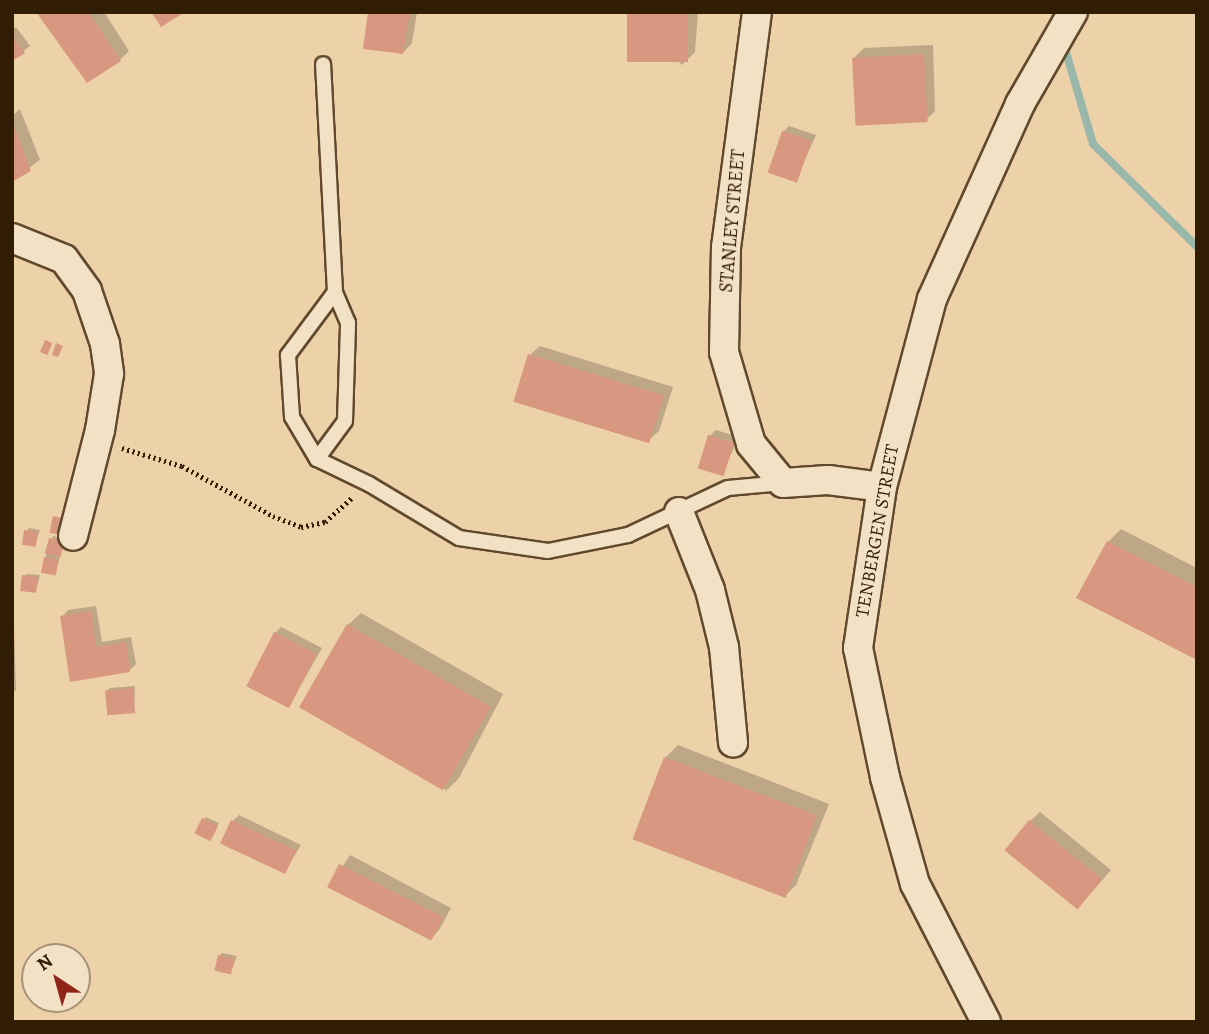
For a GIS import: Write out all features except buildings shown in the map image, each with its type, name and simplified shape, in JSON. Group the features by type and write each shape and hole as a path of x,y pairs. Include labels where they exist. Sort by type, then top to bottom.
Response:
{"street":[{"name":"STANLEY STREET","path":"757,12 726,247 724,352 751,444 783,483"},
{"name":"TENBERGEN STREET","path":"986,1022 915,884 885,777 858,648 882,487 932,299 1020,104 1073,12"},
{"path":"12,238 64,259 87,291 105,344 109,374 98,440 73,536"},
{"path":"783,483 828,480 882,487"},
{"path":"679,512 710,590 724,647 733,743"}],"lane":[{"path":"317,459 345,421 348,323 335,292 323,64"},
{"path":"335,292 288,355 292,417 317,459 369,484 459,538 548,551 628,535 728,488 783,483"}],"path":[{"path":"98,440 182,466 273,516 301,527 325,522 369,484"}],"waterway":[{"path":"1063,42 1093,144 1197,247"}]}
